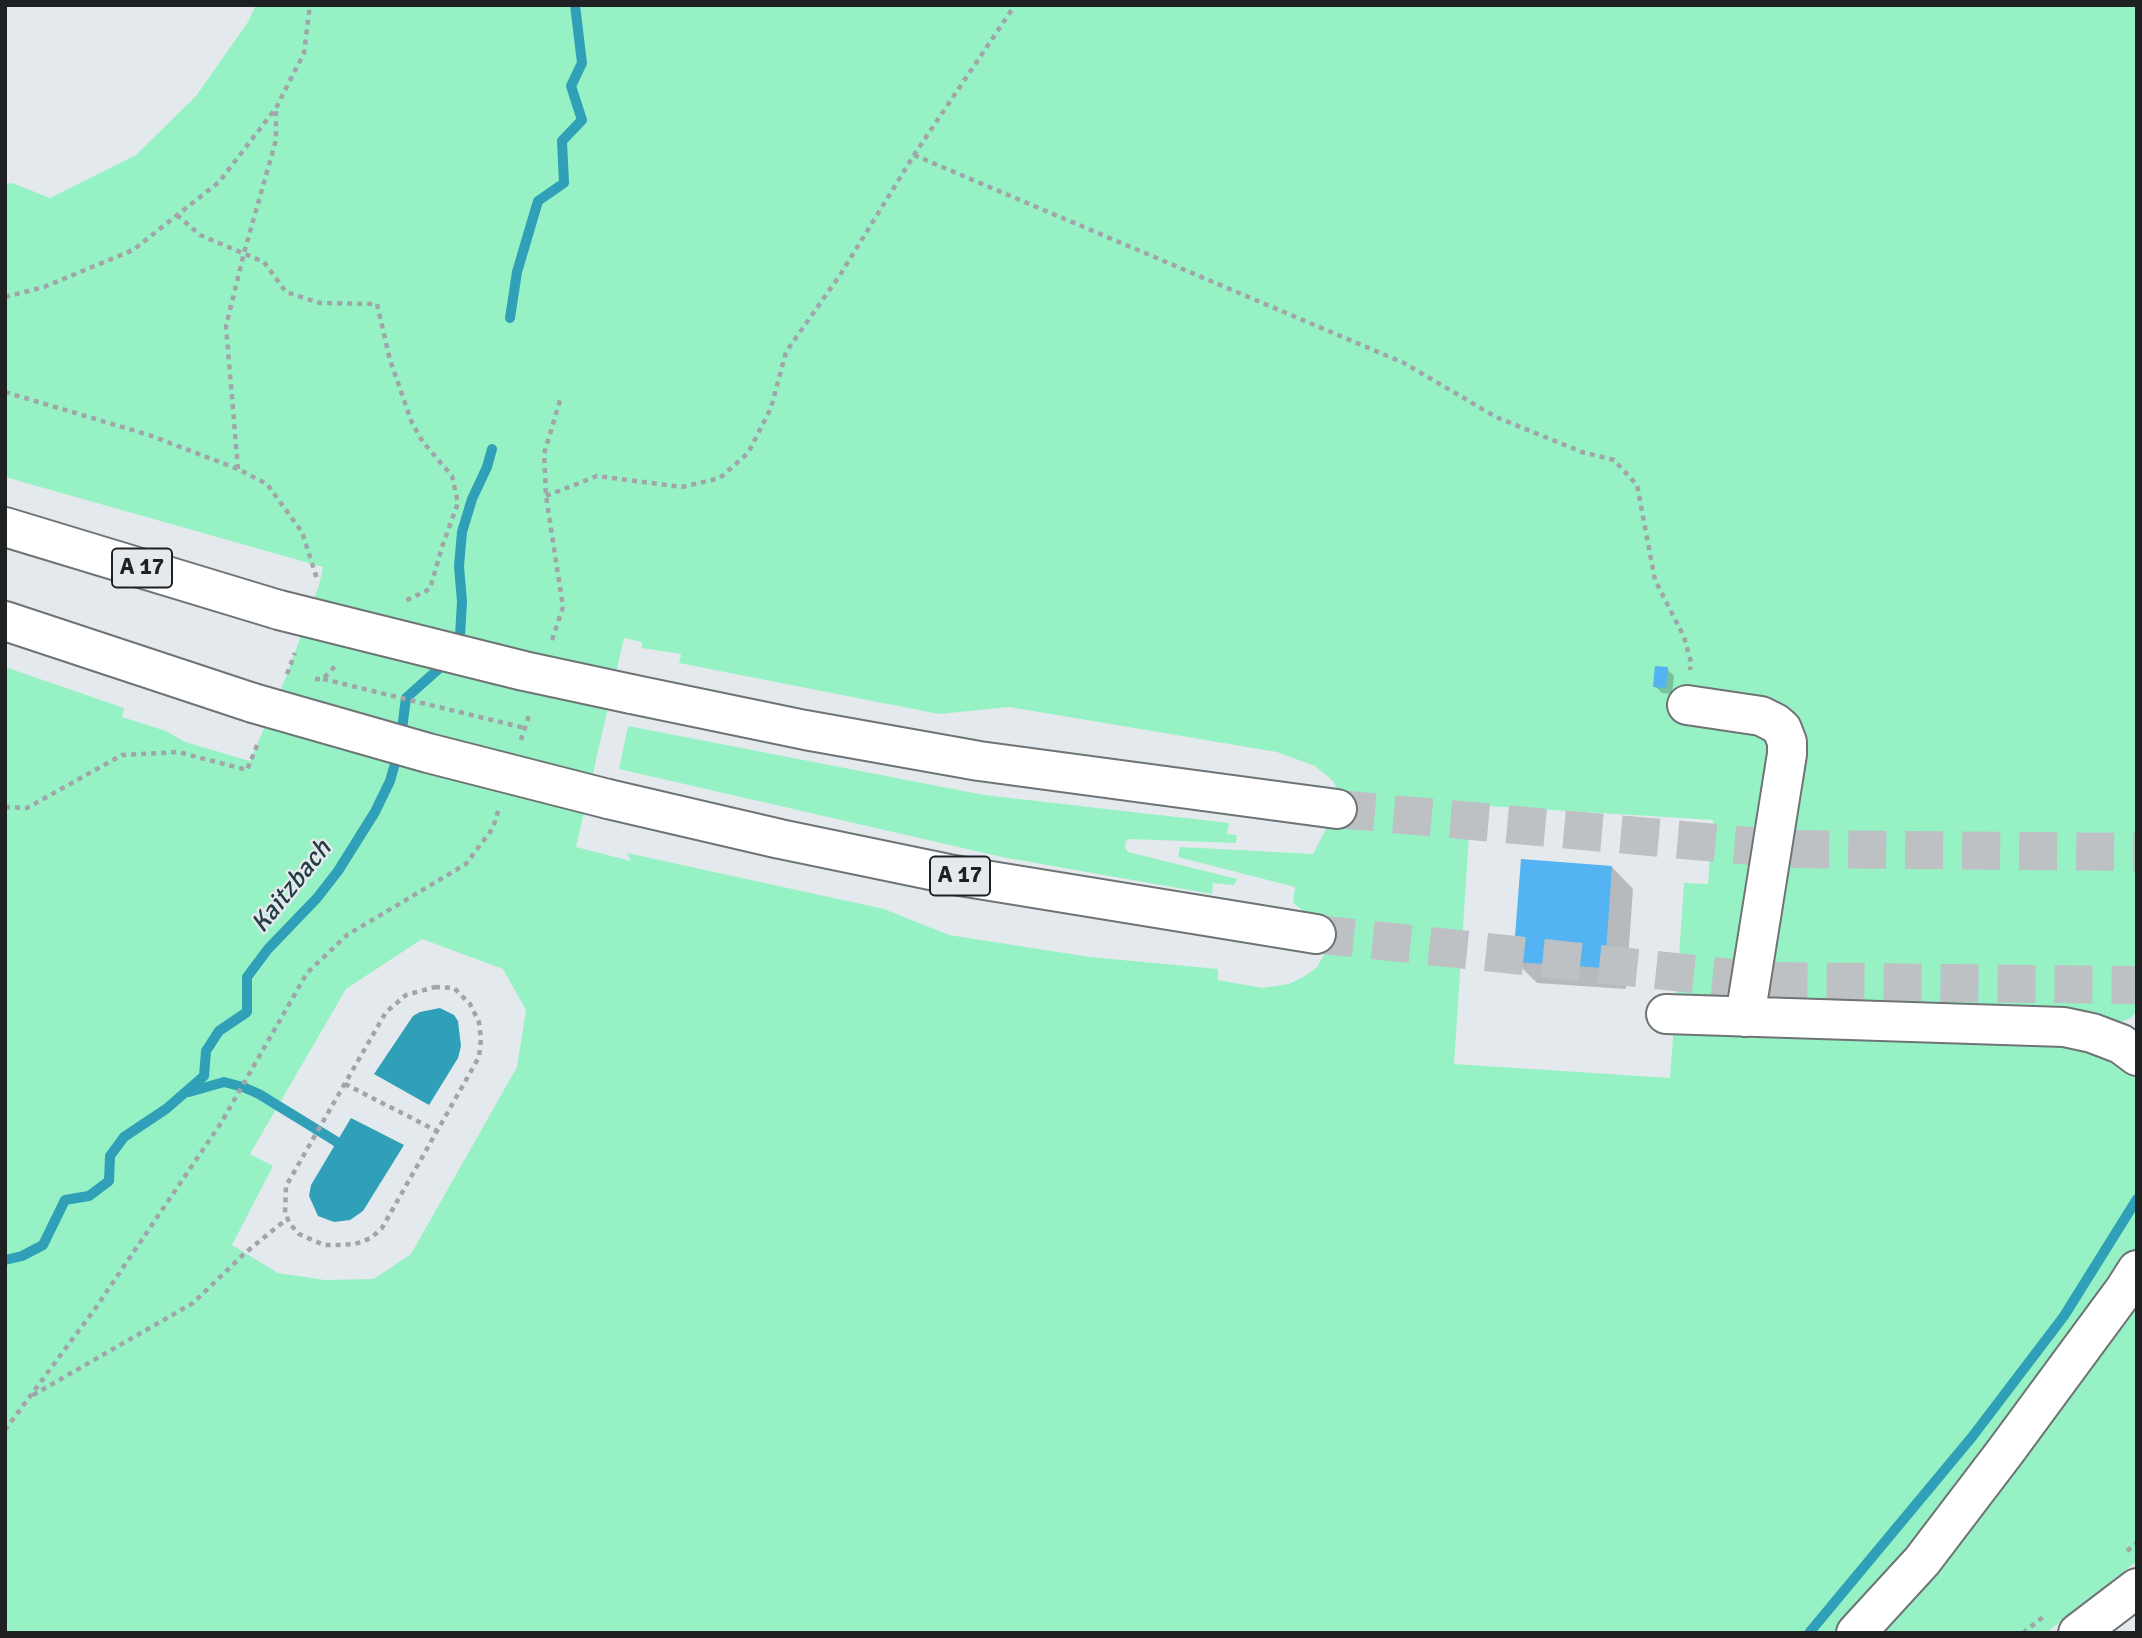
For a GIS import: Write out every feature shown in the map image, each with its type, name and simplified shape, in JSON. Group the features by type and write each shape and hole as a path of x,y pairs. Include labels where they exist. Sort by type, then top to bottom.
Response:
{"main road":[{"name":"A 17","path":"5,527 279,610 524,671 632,694 805,730 979,761 1337,809"},
{"name":"A 17","path":"5,621 253,703 428,753 608,799 780,839 954,875 1316,934"},
{"path":"1687,705 1762,716 1782,729 1787,742 1745,1017"},
{"path":"1666,1014 2064,1027 2092,1033 2121,1044 2137,1056"},
{"path":"1856,1633 1922,1561 2137,1270"},
{"path":"2077,1633 2137,1588"}],"path":[{"path":"5,297 44,288 133,250 219,182 276,108 304,53 310,5"},
{"path":"546,495 597,476 682,486 720,478 748,453 771,408 786,352 840,275 914,155 1015,5"},
{"path":"238,470 226,327 276,140 276,108"},
{"path":"914,155 1404,363 1496,417 1582,452 1615,460 1637,485 1655,580 1684,637 1691,662 1687,705"},
{"path":"177,215 200,235 264,262 286,292 320,303 377,304 390,360 412,423 423,443 452,476 458,503 430,589"},
{"path":"5,392 149,435 267,484 302,532 319,585"},
{"path":"551,643 563,607 546,495 544,454 561,397"},
{"path":"323,679 525,728"},
{"path":"521,740 532,704"},
{"path":"5,807 27,807 122,755 178,752 247,770"},
{"path":"5,1430 97,1306 221,1123 307,973 347,935 466,864 493,828 501,803"},
{"path":"435,987 454,988 470,1004 479,1022 480,1048 479,1057 437,1131 382,1228 370,1238 355,1244 324,1245 299,1234 288,1218 284,1201 286,1186 386,1012 406,995 435,987"},
{"path":"345,1084 437,1131"},
{"path":"29,1397 192,1303 245,1253 288,1218"}],"green space":[{"path":"256,5 2137,5 2137,1010 2131,1018 2115,1024 1762,1007 1771,731 1735,1007 1676,1001 1684,883 1708,884 1713,820 1471,805 1454,1064 1670,1078 1674,1024 2073,1039 2137,1072 2135,1249 2118,1278 1845,1633 5,1633 5,667 124,708 122,717 166,731 185,742 250,761 286,677 323,567 5,477 5,184 12,183 50,198 136,155 196,96 248,22","holes":["624,638 642,642 642,648 681,654 679,663 939,714 1009,707 1277,752 1315,766 1333,781 1340,794 1338,816 1327,827 1313,854 1180,847 1178,857 1295,887 1293,903 1314,919 1327,940 1325,953 1317,967 1305,976 1289,984 1262,988 1218,980 1218,969 1090,957 949,935 884,909 627,853 631,861 576,847","422,939 503,969 526,1010 517,1067 411,1254 374,1279 325,1280 278,1273 232,1245 273,1166 250,1154 346,989"]},
{"path":"628,726 984,795 1229,823 1227,834 1237,835 1236,843 1130,839 1126,841 1125,847 1128,852 1237,879 1234,885 1213,883 1212,894 1002,857 619,769"},
{"path":"2137,1286 2137,1561 2046,1633 1869,1633"}],"water":[{"path":"440,1008 454,1015 458,1021 461,1046 458,1058 429,1105 374,1074 413,1016"},
{"path":"351,1118 404,1145 363,1211 350,1220 334,1222 318,1216 309,1196 311,1185"}],"building":[{"path":"1655,666 1668,667 1666,688 1653,687"},
{"path":"1521,859 1612,866 1605,968 1513,962"}],"waterway":[{"name":"Kaitzbach","path":"510,318 517,272 538,201 564,183 562,141 582,120 571,86 582,63 575,5"},
{"name":"Kaitzbach","path":"401,737 406,698 443,665 460,636 462,602 459,566 462,532 492,449"},
{"name":"Kaitzbach","path":"5,1260 22,1256 43,1245 65,1200 89,1196 109,1181 110,1156 124,1137 166,1109 204,1076 206,1051 219,1031 247,1012 247,977 268,949 317,898 338,871 375,812 390,781 398,753"},
{"path":"189,1092 224,1082 243,1087 337,1142"},
{"path":"1809,1633 1972,1437 2064,1316 2137,1199"}],"tunnel":[{"path":"1337,809 1784,849 2137,852"},
{"path":"1316,934 1760,981 2137,985"}]}
